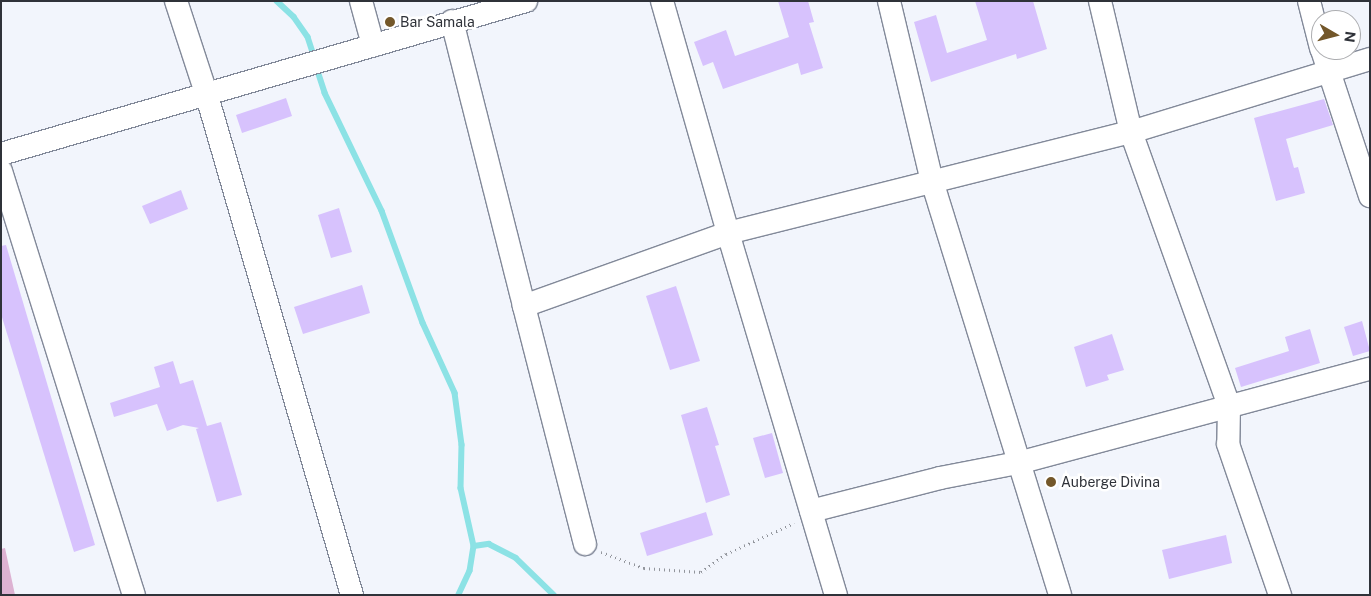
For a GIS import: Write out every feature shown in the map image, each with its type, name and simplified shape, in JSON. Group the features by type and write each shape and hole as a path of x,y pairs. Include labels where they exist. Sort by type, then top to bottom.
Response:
{"street":[{"path":"176,1 207,96 352,595"},
{"path":"361,1 373,45"},
{"path":"1,154 207,96 452,21 526,1"},
{"path":"662,1 728,233 836,595"},
{"path":"889,1 932,180 1060,595"},
{"path":"1100,1 1131,132 1229,405 1228,444 1280,595"},
{"path":"452,21 585,544"},
{"path":"1324,60 1370,196"},
{"path":"524,306 728,233 932,180 1131,132 1370,60"},
{"path":"1,171 134,595"},
{"path":"811,511 940,478 1018,463 1229,405 1370,369"}],"path":[{"path":"585,544 612,558 644,568 701,572 726,554 789,526 811,511"}],"shaded area":[{"path":"5,548 15,595 1,595 1,549"}],"building":[{"path":"778,1 808,1 814,22 809,23 823,68 801,75 798,63 723,89 713,62 703,66 694,42 726,30 735,56 789,37"},
{"path":"975,1 1033,1 1047,49 1017,59 1016,54 931,82 914,22 936,15 947,53 987,40"},
{"path":"286,98 292,116 242,133 236,115"},
{"path":"1324,99 1333,125 1286,139 1294,168 1298,167 1305,193 1276,201 1254,118"},
{"path":"181,190 188,209 150,224 142,206"},
{"path":"339,208 352,252 331,258 318,215"},
{"path":"6,245 95,545 74,552 1,314 1,246"},
{"path":"362,285 370,313 303,334 294,307"},
{"path":"676,286 700,361 670,370 646,296"},
{"path":"1362,321 1370,351 1353,356 1344,327"},
{"path":"1310,329 1320,363 1241,387 1235,368 1289,351 1285,337"},
{"path":"1112,334 1124,370 1107,375 1109,380 1086,387 1074,347"},
{"path":"173,361 180,384 193,380 207,426 221,422 242,495 217,502 196,429 199,428 183,425 167,431 157,404 114,417 110,403 160,387 154,367"},
{"path":"707,407 719,445 715,446 730,495 706,503 681,415"},
{"path":"772,433 783,473 765,478 753,438"},
{"path":"706,512 713,535 647,556 640,533"},
{"path":"1226,535 1232,563 1169,579 1162,550"}],"waterway":[{"path":"277,1 294,17 308,37 315,59"},
{"path":"317,68 325,93 382,211 423,323 455,393 462,445 461,488 474,546 470,571 459,595"},
{"path":"474,546 489,544 516,558 554,595"}],"place":[{"name":"Bar Samala","path":"390,22"},
{"name":"Auberge Divina","path":"1051,482"}]}
